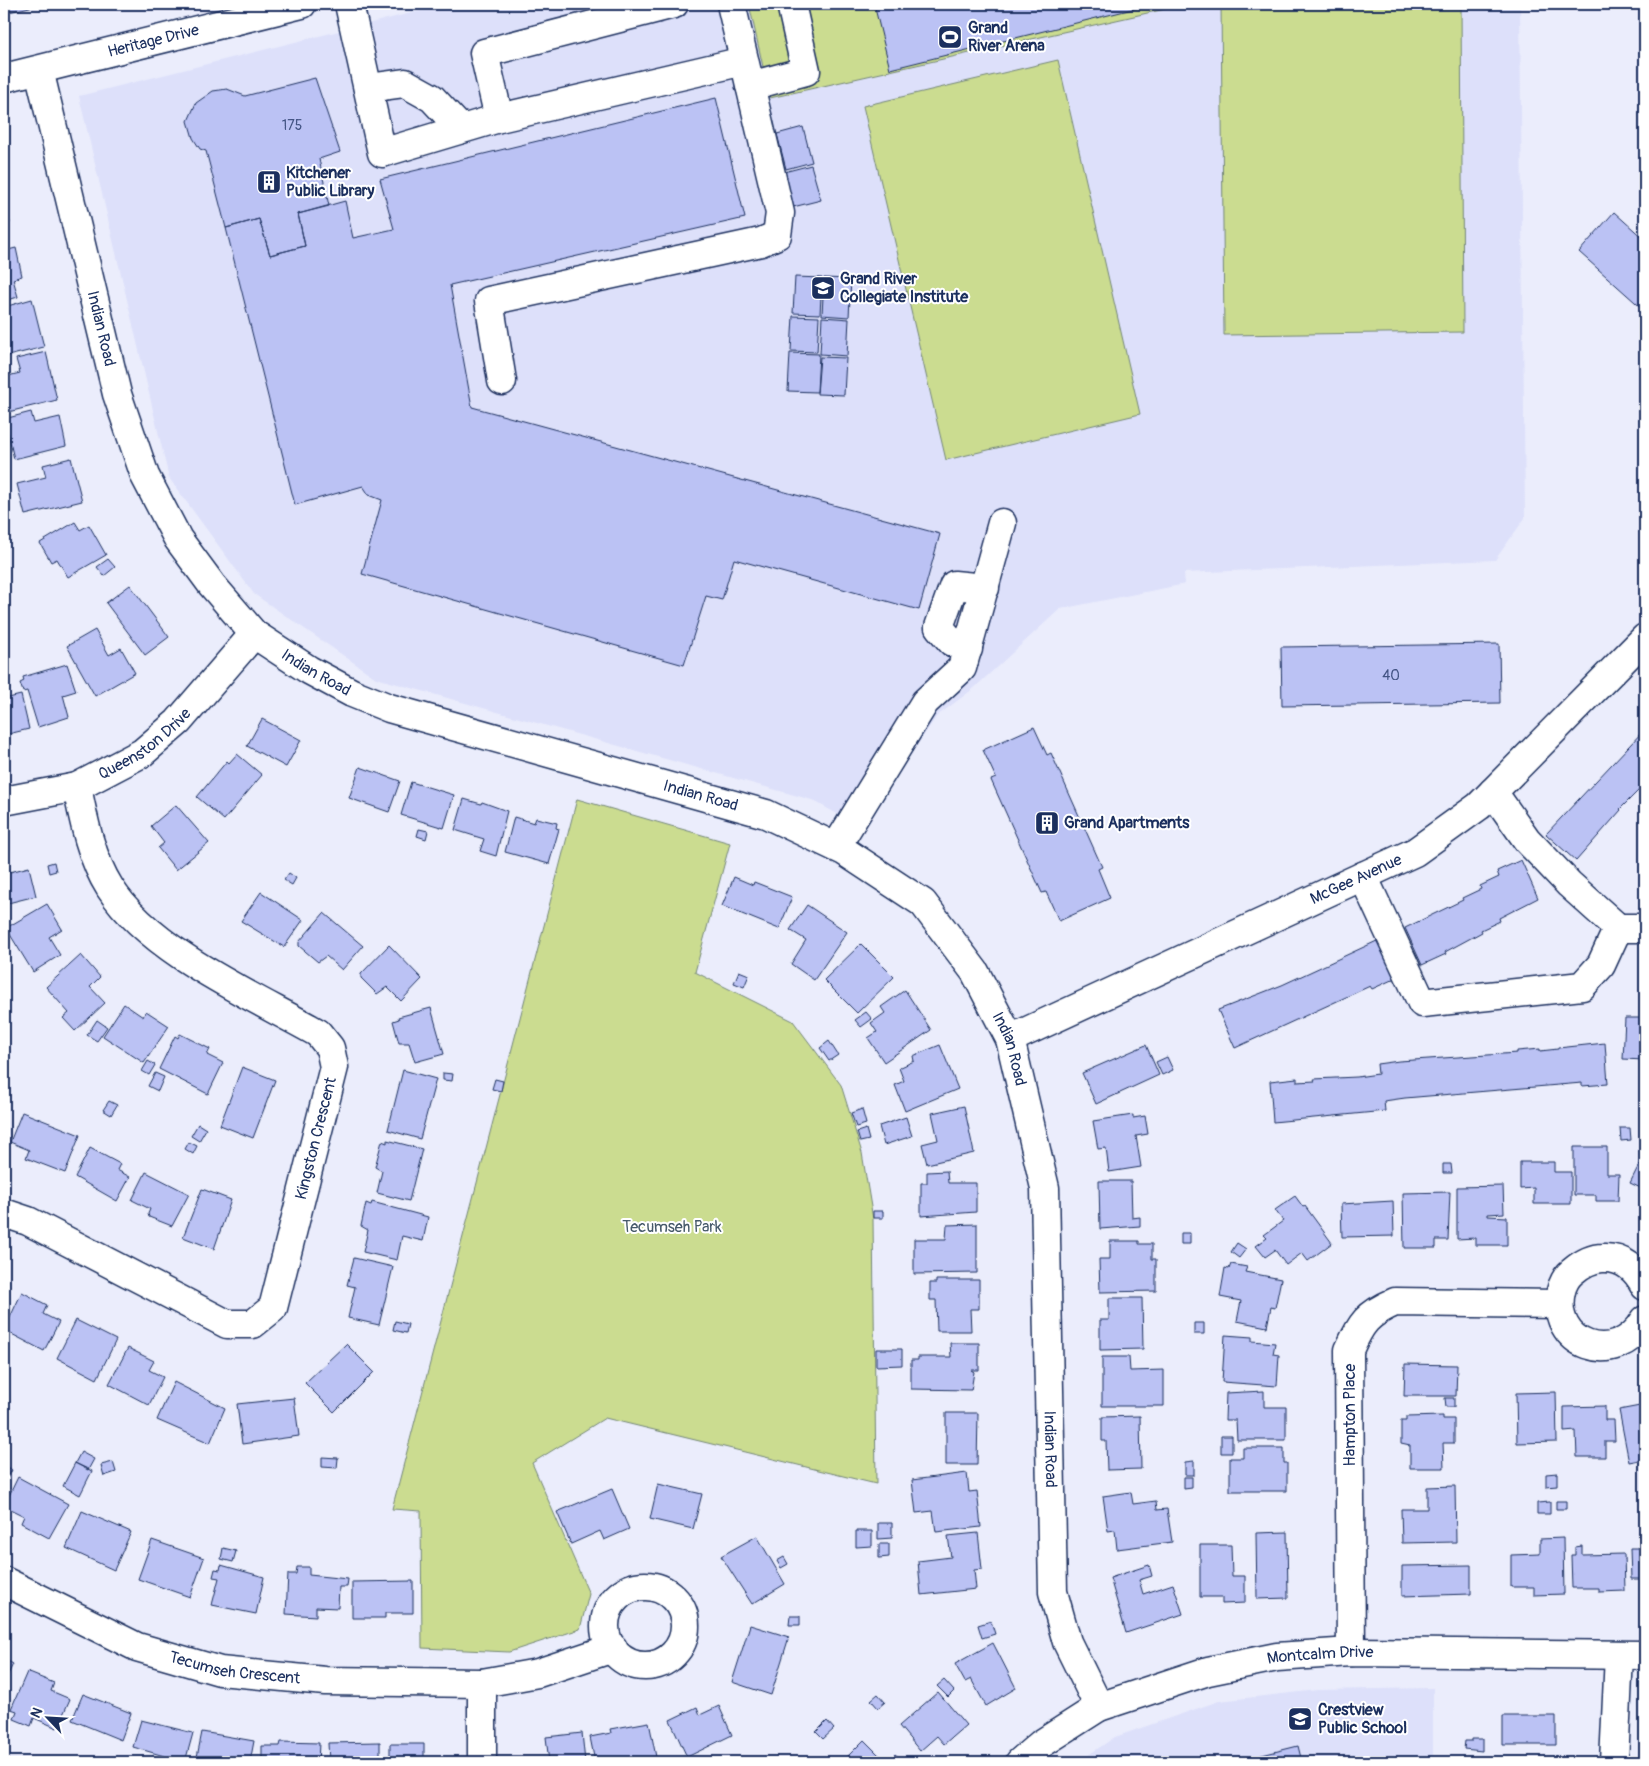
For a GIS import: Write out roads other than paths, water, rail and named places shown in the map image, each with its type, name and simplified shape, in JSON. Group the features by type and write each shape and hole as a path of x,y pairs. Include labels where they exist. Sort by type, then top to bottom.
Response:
{"street":[{"name":"Heritage Drive","path":"4,78 302,4"},
{"path":"349,4 382,153 499,118 747,74 806,71 791,4"},
{"path":"499,118 484,54 674,4"},
{"path":"502,381 489,301 762,242 777,235 780,213 731,4"},
{"name":"Indian Road","path":"39,70 117,394 145,476 178,539 212,585 254,634 309,670 352,693 389,708 766,814 836,847 923,903 975,972 1010,1039 1045,1188 1053,1592 1067,1642 1099,1707"},
{"path":"368,88 405,83 432,98 461,129"},
{"path":"836,847 925,702 962,668 1002,523"},
{"name":"Queenston Drive","path":"4,801 76,787 142,753 178,722 254,634"},
{"name":"McGee Avenue","path":"1010,1039 1414,852 1479,806 1645,638"},
{"name":"Kingston Crescent","path":"4,1213 28,1221 227,1324 253,1324 273,1308 334,1067 330,1048 318,1032 178,954 141,925 110,888 90,847 76,787"},
{"path":"1493,792 1527,840 1569,884 1618,928 1645,928"},
{"path":"1363,876 1422,1002 1582,986 1601,965 1618,928"},
{"path":"1645,1286 1634,1270 1621,1261 1603,1258 1580,1264 1569,1275 1564,1282 1559,1304 1562,1319 1568,1330 1579,1340 1595,1347 1611,1347 1621,1344 1638,1332 1645,1320"},
{"name":"Hampton Place","path":"1351,1652 1349,1350 1360,1325 1376,1310 1395,1302 1559,1304"},
{"name":"Tecumseh Crescent","path":"4,1581 137,1647 220,1671 325,1681 482,1683 538,1673 612,1648"},
{"name":"Montcalm Drive","path":"1020,1762 1042,1744 1099,1707 1208,1671 1277,1657 1351,1652 1645,1655"},
{"path":"1614,1762 1619,1656"},
{"path":"482,1683 482,1762"}],"place":[{"name":"Grand River Arena","path":"950,37"},
{"name":"Kitchener Public Library","path":"269,182"},
{"name":"Grand River Collegiate Institute","path":"823,288"},
{"name":"Grand Apartments","path":"1047,823"},
{"name":"Crestview Public School","path":"1300,1719"}],"park label":[{"name":"Tecumseh Park","path":"672,1227"}]}
